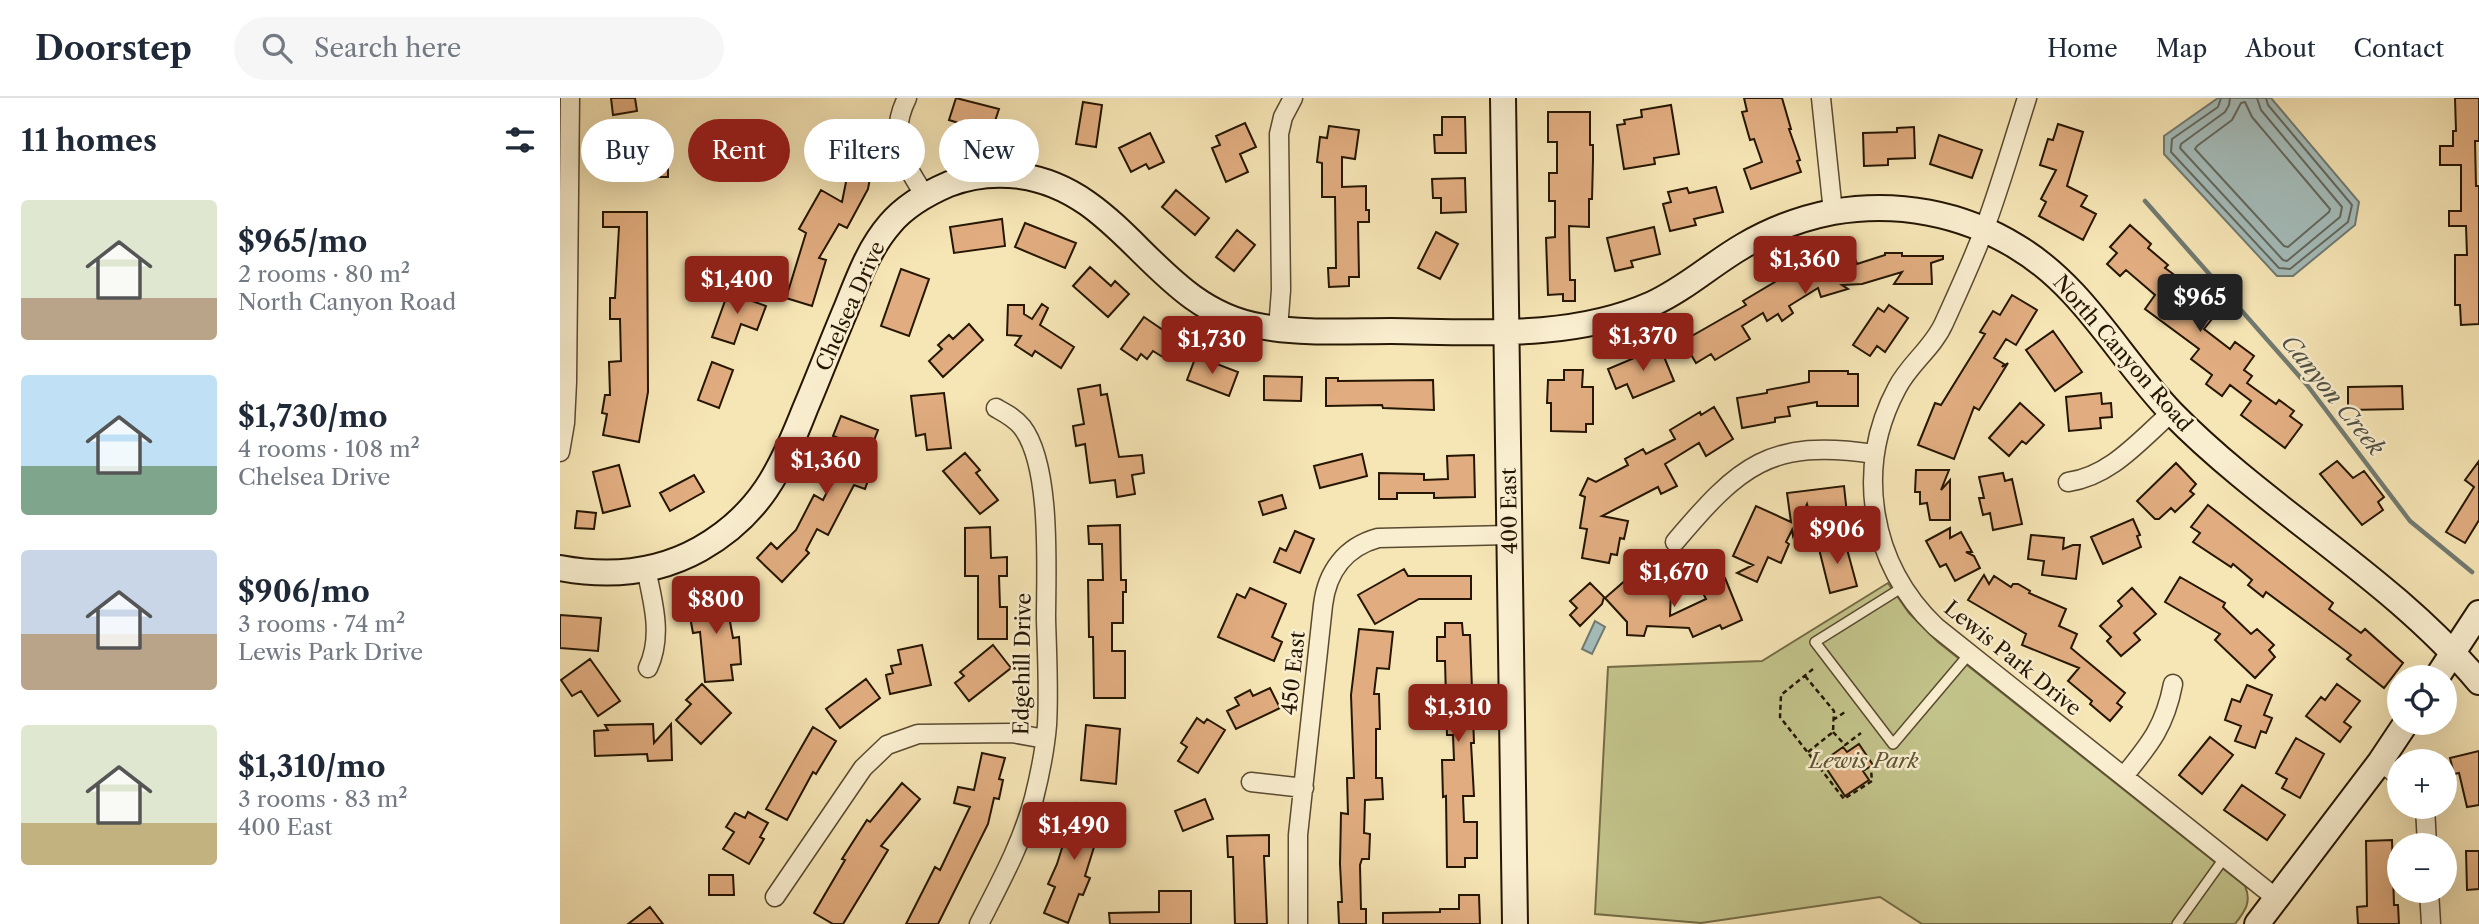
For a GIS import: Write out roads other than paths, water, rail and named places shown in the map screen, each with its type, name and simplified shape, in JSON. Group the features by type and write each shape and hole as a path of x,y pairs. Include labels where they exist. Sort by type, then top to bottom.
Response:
{"street":[{"path":"560,452 568,382 570,98"},
{"path":"907,98 898,120 898,140 904,161 925,196"},
{"path":"1278,329 1281,290 1279,134 1283,117 1293,98"},
{"name":"400 East","path":"1503,98 1514,924"},
{"path":"1821,98 1833,212"},
{"name":"Lewis Park Drive","path":"2027,98 1984,229 1942,328 1898,385 1880,426 1874,453 1872,489 1875,517 1890,562 1903,587 1927,618 2276,898"},
{"name":"Chelsea Drive","path":"560,568 605,573 646,569 687,555 719,538 745,516 768,490 785,459 873,247 896,216 948,184 981,176 1026,177 1055,185 1076,195 1097,210 1174,285 1204,306 1236,320 1278,329 1308,331 1507,332"},
{"name":"North Canyon Road","path":"1507,332 1579,325 1636,310 1673,293 1745,244 1765,234 1833,212 1908,209 1947,216 1984,229 2028,254 2067,285 2172,412 2238,472 2400,603 2453,652 2479,682"},
{"name":"Edgehill Drive","path":"979,924 1008,868 1027,821 1040,774 1048,702 1046,565 1041,484 1029,441 1022,427 996,408"},
{"path":"2068,482 2090,477 2110,467 2172,412"},
{"path":"1675,542 1725,486 1765,461 1779,455 1813,448 1874,453"},
{"name":"450 East","path":"1298,924 1297,859 1324,594 1337,565 1359,545 1378,538 1509,535"},
{"path":"646,569 657,629 657,643 648,668"},
{"path":"2445,665 2479,613"},
{"path":"2124,776 2165,719 2173,684"},
{"path":"775,897 863,768 887,745 918,734 1012,733 1045,739"},
{"path":"2257,924 2276,898 2387,772"},
{"path":"1251,782 1304,788"},
{"path":"2430,903 2431,924"}],"lane":[{"path":"1903,587 1815,642 1893,744 1970,653"},
{"path":"2177,924 2226,857"}],"water":[{"path":"2218,98 2271,98 2359,202 2355,225 2293,276 2277,276 2164,154 2164,136"},
{"path":"1595,621 1605,627 1592,654 1582,649"}],"waterway":[{"name":"Canyon Creek","path":"2145,201 2307,385 2410,521 2472,572"}],"park label":[{"name":"Lewis Park","path":"1864,760"}]}
